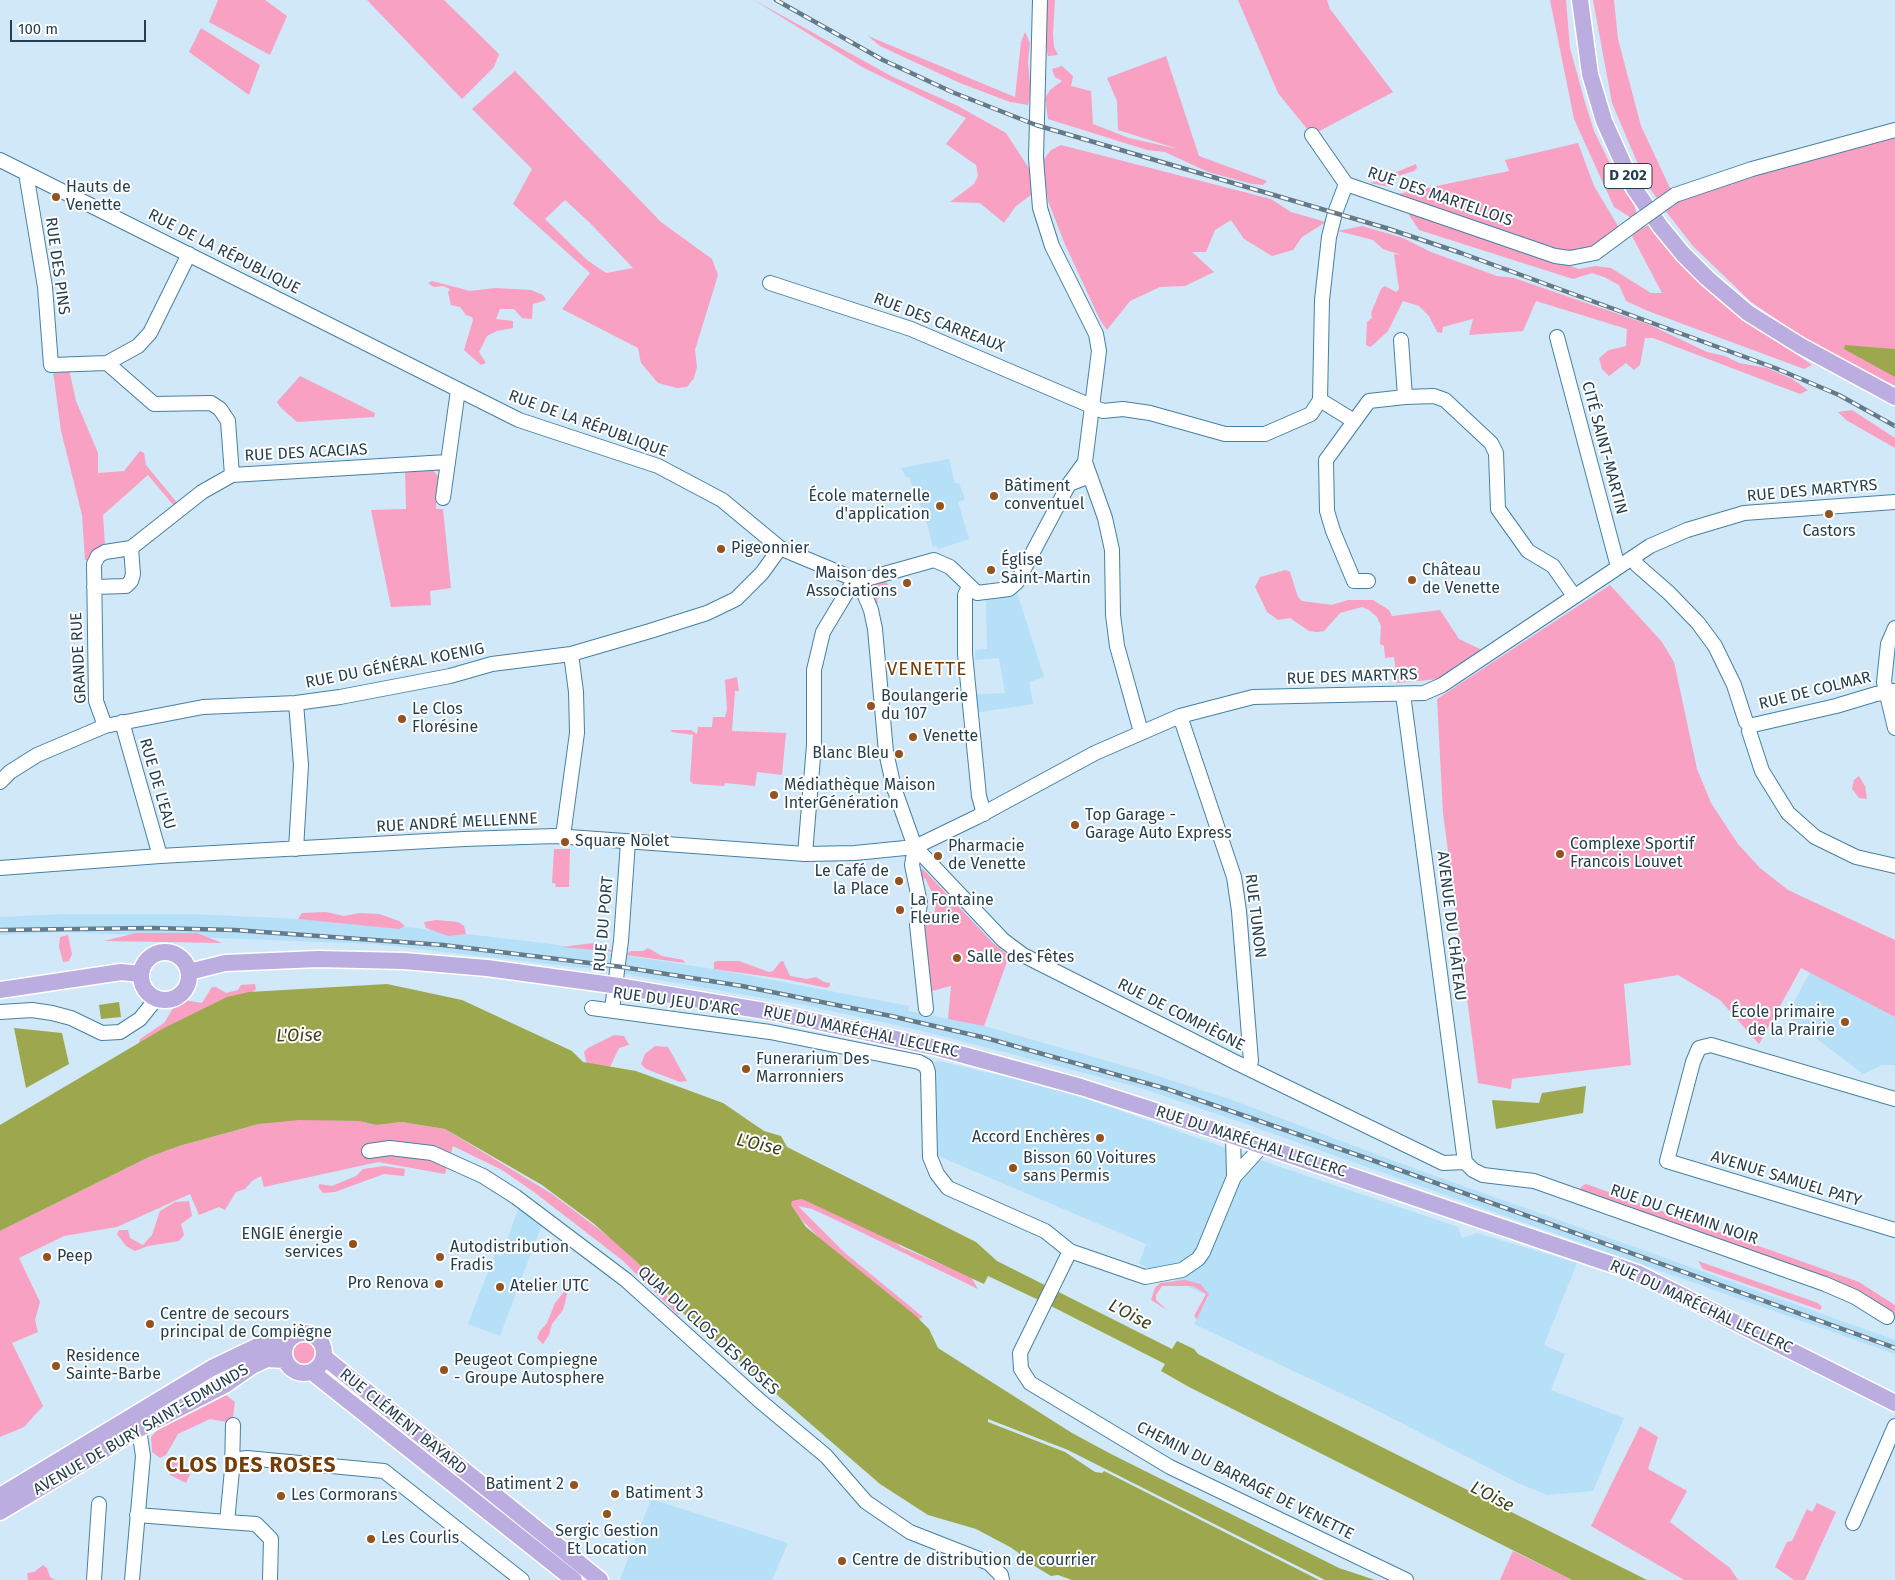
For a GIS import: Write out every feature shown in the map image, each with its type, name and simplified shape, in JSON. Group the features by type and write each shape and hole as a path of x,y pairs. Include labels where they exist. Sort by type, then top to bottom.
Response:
{"main road":[{"name":"D 202","path":"1580,0 1590,74 1604,121 1634,188 1660,226 1701,272 1748,313 1808,351 1895,397"},
{"path":"168,952 182,959 189,972 189,979 183,993 170,1000 156,999 145,989 141,974 147,960 160,953 168,952"},
{"name":"RUE DU MARÉCHAL LECLERC","path":"189,972 225,963 318,959 404,961 487,968 615,986 776,1013 938,1048 1081,1087 1263,1145 1638,1273 1895,1403"},
{"path":"0,990 122,972 141,974"},
{"name":"RUE CLÉMENT BAYARD","path":"312,1372 322,1364 324,1357 323,1344 313,1334 302,1332 294,1335 286,1352 296,1372 312,1372 574,1580"},
{"name":"AVENUE DE BURY SAINT-EDMUNDS","path":"0,1496 206,1372 260,1345 286,1352"},
{"name":"AVENUE DE BURY SAINT-EDMUNDS","path":"0,1512 139,1429 239,1376 252,1366 286,1352"},
{"name":"RUE CLÉMENT BAYARD","path":"324,1357 600,1580"},
{"path":"229,1361 239,1376"}],"street":[{"path":"1040,0 1036,125 1036,158 1040,208 1052,246 1096,334 1099,351 1085,460 1105,518 1112,550 1113,615 1117,646 1141,732"},
{"name":"RUE DES MARTELLOIS","path":"1320,400 1322,300 1329,237 1335,213 1346,184 1555,256 1570,258 1595,252 1675,194 1761,167 1895,130"},
{"path":"1312,135 1346,184"},
{"name":"RUE DE LA RÉPUBLIQUE","path":"0,160 526,423 658,466 722,500 780,548 859,581"},
{"name":"RUE DES PINS","path":"26,173 44,287 51,365 107,363"},
{"path":"189,254 150,333 138,346 107,363 154,404 211,403 220,409 228,420 232,475"},
{"name":"RUE DES CARREAUX","path":"770,282 912,329 1092,407"},
{"name":"CITÉ SAINT-MARTIN","path":"1557,337 1618,567"},
{"path":"1401,340 1405,397"},
{"path":"443,498 458,390"},
{"path":"1368,581 1354,581 1327,511 1326,460 1369,401 1434,396 1445,400 1491,443 1496,453 1498,509 1528,551 1554,566 1574,596"},
{"path":"1092,407 1103,411 1124,409 1150,413 1225,434 1265,434 1311,414 1320,400 1354,421"},
{"path":"805,854 814,745 813,682 820,639 850,587 859,581 934,560 950,567 977,593 982,594 1009,589 1017,582 1069,484 1085,460"},
{"name":"RUE DES ACACIAS","path":"131,548 202,492 232,475 447,462"},
{"path":"1069,484 1090,476"},
{"name":"RUE DES MARTYRS","path":"915,847 984,814 1096,753 1110,749 1141,732 1180,716 1253,698 1424,693 1442,685 1650,546 1687,530 1744,513 1895,502"},
{"path":"94,587 126,586 133,574 131,548"},
{"name":"GRANDE RUE","path":"105,726 96,701 94,564 98,556 105,552 131,548"},
{"name":"RUE DU GÉNÉRAL KOENIG","path":"0,782 30,758 105,726 122,722 203,707 296,703 340,697 411,684 492,664 572,654 650,631 726,605 736,599 762,573 780,548"},
{"path":"1633,558 1698,623 1715,646 1734,685 1749,726 1762,771 1788,813 1815,838 1856,857 1895,866"},
{"path":"859,581 871,610 875,629 886,752 894,788 915,847 912,866 920,903 917,925 926,1009"},
{"path":"969,587 965,595 965,654 979,796 984,814"},
{"path":"1895,628 1888,644 1885,662 1895,728"},
{"path":"563,836 577,733 576,692 572,654"},
{"name":"RUE DE COLMAR","path":"1749,726 1890,692"},
{"name":"AVENUE DU CHÂTEAU","path":"1404,694 1465,1162"},
{"path":"296,703 301,765 296,849"},
{"name":"RUE TUNON","path":"1180,716 1234,877 1239,911 1251,1061 1248,1068"},
{"name":"RUE DE L'EAU","path":"122,722 160,856"},
{"name":"RUE ANDRÉ MELLENNE","path":"0,868 160,856 464,839 563,836 805,854 840,854 915,847"},
{"name":"RUE DU PORT","path":"612,1009 621,941 628,842"},
{"name":"RUE DE COMPIÈGNE","path":"915,847 1003,940 1020,954 1443,1163 1465,1162"},
{"path":"0,1012 32,1010 52,1013 71,1018 102,1033 120,1032 140,1019 156,999"},
{"name":"RUE DU JEU D'ARC","path":"592,1008 612,1009 770,1032 919,1062 926,1066 928,1072 930,1157 937,1174 948,1188 1045,1231 1070,1252"},
{"name":"AVENUE SAMUEL PATY","path":"1895,1099 1711,1045 1699,1048 1693,1062 1666,1161 1895,1230"},
{"path":"1233,1136 1240,1162"},
{"path":"1070,1252 1145,1277 1182,1270 1198,1259 1203,1252 1240,1162 1263,1145"},
{"name":"QUAI DU CLOS DES ROSES","path":"369,1151 390,1148 432,1152 483,1176 516,1196 626,1280 760,1401 826,1456 852,1488 874,1508 910,1532 989,1563 1001,1575 1002,1580"},
{"name":"RUE DU CHEMIN NOIR","path":"1465,1162 1473,1170 1483,1175 1534,1181 1824,1284 1856,1297 1887,1317"},
{"name":"CHEMIN DU BARRAGE DE VENETTE","path":"1070,1252 1023,1345 1019,1359 1021,1369 1030,1384 1170,1467 1406,1580"},
{"path":"227,1522 233,1425"},
{"path":"1853,1523 1895,1426"},
{"path":"132,1580 143,1441 139,1429"},
{"path":"232,1460 247,1458 384,1471 522,1580"},
{"path":"94,1580 99,1504"},
{"path":"137,1515 256,1524 271,1539 270,1580"}],"shaded area":[{"path":"218,0 265,0 287,16 270,55 209,22"},
{"path":"367,0 444,0 499,54 494,67 462,99"},
{"path":"754,0 891,76 958,106 1006,133 1032,173 1031,195 1016,206 1004,223 980,203 950,202 974,184 978,176 976,165 946,144 966,118 862,67"},
{"path":"1044,0 1055,0 1053,34 1054,47 1058,55 1048,56 1044,37"},
{"path":"1238,0 1327,0 1330,9 1393,92 1312,135 1278,93"},
{"path":"1550,0 1566,0 1570,48 1584,99 1594,131 1619,182 1634,205 1637,215 1633,219 1614,207 1574,119"},
{"path":"1593,0 1614,0 1618,39 1641,126 1670,188 1729,182 1895,136 1895,386 1813,344 1751,302 1693,246 1646,183 1612,103"},
{"path":"201,28 260,65 249,95 189,52"},
{"path":"1025,32 1030,43 1028,62 1031,94 1028,105 1010,102 960,83 880,46 868,36 1015,97 1021,42"},
{"path":"1166,56 1199,156 1267,181 1263,185 1252,184 1208,172 1165,152 1147,150 1048,119 1045,98 1050,90 1062,81 1055,77 1052,69 1062,66 1073,76 1071,86 1091,91 1093,124 1129,138 1178,149 1118,130 1117,101 1107,78"},
{"path":"515,71 661,222 712,259 718,275 695,350 697,367 694,378 687,387 677,388 658,383 641,363 638,348 562,309 590,273 513,204 532,169 472,109","holes":["565,200 633,268 606,273 587,260 545,219"]},
{"path":"1578,143 1594,186 1618,226 1616,234 1593,249 1569,255 1402,199 1398,194 1509,171 1505,160"},
{"path":"1061,145 1271,199 1291,212 1326,222 1302,237 1293,250 1272,256 1244,239 1231,220 1215,230 1206,252 1192,252 1214,272 1185,286 1160,287 1130,301 1107,330 1100,320 1064,242 1048,201 1043,160 1051,150"},
{"path":"1416,164 1417,168 1414,171 1395,177 1391,181 1390,187 1370,183"},
{"path":"1415,209 1579,269 1595,266 1611,268 1651,293 1662,293 1632,236 1639,229 1649,225 1703,283 1755,325 1812,365 1804,369 1648,311 1626,301 1619,285 1604,277 1592,273 1573,279 1419,230 1409,215"},
{"path":"1362,226 1403,238 1431,252 1497,276 1514,278 1650,325 1707,352 1725,356 1739,363 1767,368 1792,379 1808,390 1800,394 1653,338 1645,338 1640,365 1634,370 1626,363 1609,376 1602,369 1599,358 1609,350 1626,346 1627,329 1536,301 1523,331 1469,335 1473,319 1443,327 1442,333 1437,332 1429,316 1419,306 1403,301 1388,331 1370,347 1366,345 1367,322 1372,318 1371,313 1381,289 1385,286 1396,292 1399,289 1394,254 1401,255 1383,249 1373,240 1338,231"},
{"path":"432,281 470,291 495,288 531,290 543,295 546,300 533,304 532,319 522,318 514,309 500,309 496,319 513,321 513,328 497,331 487,336 479,352 486,363 481,365 464,350 473,320 472,317 466,315 460,307 451,305 448,292 450,289 443,286 434,287 428,283"},
{"path":"69,369 76,401 98,453 98,473 124,471 140,451 144,453 146,465 178,504 174,506 148,475 103,515 105,546 94,552 90,561 85,560 82,515 61,431 53,371"},
{"path":"300,376 375,413 374,417 297,422 277,402"},
{"path":"1852,410 1895,438 1895,448 1846,420 1838,412"},
{"name":"École maternelle d'application","path":"949,459 955,483 959,483 965,499 958,502 969,539 938,549 937,546 933,547 926,520 930,518 927,511 923,512 909,477 906,477 901,468"},
{"path":"431,468 438,476 436,509 443,509 451,588 430,591 431,605 391,607 371,510 406,509 405,470"},
{"path":"1286,570 1290,572 1298,597 1302,601 1332,605 1348,600 1373,600 1389,610 1392,616 1440,610 1459,639 1482,650 1439,679 1397,683 1394,657 1385,658 1384,646 1380,644 1381,626 1377,617 1369,610 1362,607 1340,613 1324,631 1317,632 1309,631 1290,618 1278,620 1267,612 1255,587 1260,577"},
{"path":"886,581 889,587 883,588 877,600 878,603 875,604 868,589 870,585"},
{"name":"Complexe Sportif Francois Louvet","path":"1610,585 1662,642 1674,662 1697,769 1711,803 1738,844 1760,868 1788,890 1895,940 1895,1017 1801,968 1759,1044 1720,1000 1678,975 1624,984 1631,1065 1512,1079 1511,1089 1478,1083 1443,813 1437,699"},
{"path":"1016,589 1044,677 1029,682 1033,704 974,713 972,695 1005,693 999,658 975,660 975,650 987,649 986,599"},
{"path":"737,677 739,691 735,691 732,731 786,733 782,775 757,772 755,786 725,783 724,786 693,784 690,780 693,735 672,732 671,730 691,730 697,734 698,727 712,727 713,717 725,717 727,709 725,680"},
{"path":"1859,776 1865,786 1867,799 1859,798 1852,789 1854,780"},
{"path":"554,849 570,849 569,887 555,887 556,884 552,883"},
{"path":"923,869 992,942 1009,956 984,1026 948,1019 951,986 928,992 922,924 929,912 935,912 936,901 925,878 922,880 920,870"},
{"path":"326,912 344,916 360,913 379,914 399,921 405,926 399,929 298,919 302,913"},
{"path":"65,914 192,914 299,919 416,928 551,944 714,969 909,1006 908,1011 984,1026 1139,1070 1232,1100 1413,1168 1895,1340 1895,1354 1138,1087 923,1031 804,1005 602,970 375,944 63,932 0,935 0,917"},
{"path":"436,920 458,922 464,926 466,934 448,936 426,928 424,922"},
{"path":"136,933 197,933 222,943 104,941"},
{"path":"68,935 72,954 69,961 63,962 59,947 60,937"},
{"path":"593,943 600,944 614,952 562,947"},
{"path":"648,948 662,956 683,960 685,963 626,955 630,951 643,951"},
{"path":"739,961 769,972 773,971 783,961 790,976 807,979 816,977 830,983 830,986 827,988 784,979 714,969 714,962"},
{"name":"École primaire de la Prairie","path":"1810,972 1895,1017 1895,1065 1882,1065 1863,1074 1787,1016"},
{"path":"255,984 256,989 251,994 138,1047 140,1039 164,1023 175,1005 184,1000 202,1003 212,987 216,987 226,993 238,990 241,985"},
{"path":"614,1035 624,1036 629,1045 619,1048 608,1071 587,1064 584,1052 588,1048"},
{"path":"655,1046 668,1047 687,1081 680,1082 646,1069 641,1064 645,1054"},
{"path":"938,1061 1056,1088 1458,1227 1462,1238 1477,1233 1577,1263 1544,1345 1565,1354 1551,1390 1624,1418 1593,1491 1547,1495 1518,1483 1374,1409 1194,1324 1209,1296 1139,1264 1146,1244 936,1155 925,1068"},
{"path":"296,1119 359,1121 376,1125 402,1122 445,1129 552,1194 625,1249 663,1288 669,1299 682,1309 678,1315 622,1260 534,1192 502,1170 453,1146 445,1174 378,1162 264,1187 261,1176 252,1181 245,1189 236,1192 225,1210 219,1207 199,1215 190,1194 117,1227 64,1236 19,1258 40,1302 35,1320 38,1332 12,1343 43,1406 24,1427 0,1437 0,1231 149,1157 179,1146 259,1124"},
{"path":"384,1166 405,1169 404,1176 384,1174 335,1192 323,1193 319,1188 319,1184 332,1186 356,1176 363,1169"},
{"path":"1586,1184 1859,1282 1895,1305 1895,1316 1864,1293 1579,1193 1581,1187"},
{"path":"804,1198 889,1237 901,1247 971,1277 978,1289 834,1219 812,1209 798,1206 845,1253 923,1317 917,1320 834,1253 794,1212 790,1207 791,1200"},
{"path":"189,1201 192,1216 181,1224 184,1235 179,1241 148,1246 135,1251 126,1246 117,1234 119,1230 128,1230 130,1238 143,1245 152,1235 160,1211 175,1202"},
{"name":"Atelier UTC","path":"519,1207 542,1224 500,1336 468,1324 495,1254 501,1256"},
{"path":"1698,1261 1818,1303 1822,1307 1820,1310 1703,1269"},
{"path":"571,1279 563,1310 552,1324 549,1335 543,1344 537,1338 540,1331 547,1323 555,1303 563,1293 565,1280"},
{"path":"1185,1280 1200,1284 1209,1294 1197,1319 1194,1316 1206,1294 1193,1286 1162,1286 1156,1295 1156,1300 1167,1310 1151,1300 1155,1288 1160,1283"},
{"path":"304,1338 310,1339 318,1347 318,1359 310,1367 304,1368 298,1367 290,1359 289,1353 290,1347 298,1339"},
{"path":"226,1395 235,1402 233,1417 227,1422 210,1419 178,1434 166,1455 160,1458 152,1452 151,1437 167,1420 194,1405 215,1401"},
{"path":"1640,1426 1658,1437 1648,1469 1687,1491 1670,1522 1730,1568 1738,1580 1684,1580 1591,1526"},
{"path":"171,1462 180,1463 186,1471 191,1472 186,1483 170,1475 169,1466"},
{"path":"651,1499 788,1543 772,1580 620,1580"},
{"path":"1817,1503 1836,1512 1805,1580 1794,1580 1775,1567 1787,1542 1792,1541 1807,1509 1812,1512"},
{"path":"1513,1551 1531,1560 1572,1580 1500,1580"},
{"path":"43,1565 47,1568 50,1577 55,1580 28,1580 27,1573 34,1572"}],"water":[{"path":"1845,345 1895,349 1895,377 1844,349"},
{"name":"L'Oise","path":"387,984 462,1000 572,1051 583,1062 636,1071 723,1103 764,1131 781,1136 787,1147 976,1242 997,1261 1172,1349 1177,1341 1194,1349 1198,1354 1276,1394 1647,1580 1572,1580 1189,1387 1161,1371 1165,1364 1047,1304 988,1276 984,1284 802,1199 792,1201 791,1205 806,1227 916,1316 929,1329 938,1348 1072,1433 1111,1454 1339,1568 1375,1580 1325,1580 1068,1450 988,1419 988,1422 1065,1452 1095,1472 1102,1473 1104,1471 1319,1580 1072,1580 1058,1575 1051,1576 1018,1556 1019,1553 1010,1547 976,1529 928,1515 880,1484 684,1314 674,1300 637,1262 593,1223 542,1185 445,1129 402,1122 376,1125 359,1121 299,1120 259,1124 179,1146 149,1157 0,1231 0,1125 164,1028 227,997 249,992"},
{"path":"119,1002 121,1017 101,1019 99,1005"},
{"path":"14,1028 62,1033 69,1064 26,1088"},
{"path":"1586,1086 1583,1113 1496,1129 1492,1100 1539,1103 1542,1093"}],"railway":[{"path":"776,0 883,60 952,92 1036,125 1386,228 1461,253 1775,368 1839,395 1895,426"},
{"path":"0,930 152,928 235,930 443,945 622,967 742,986 891,1016 986,1038 1167,1089 1369,1159 1895,1348"}],"place":[{"name":"Hauts de Venette","path":"56,197"},
{"name":"Bâtiment conventuel","path":"994,496"},
{"name":"École maternelle d'application","path":"940,506"},
{"name":"Castors","path":"1829,514"},
{"name":"Pigeonnier","path":"721,549"},
{"name":"Église Saint-Martin","path":"991,570"},
{"name":"Château de Venette","path":"1412,580"},
{"name":"Maison des Associations","path":"907,583"},
{"name":"Boulangerie du 107","path":"871,706"},
{"name":"Le Clos Florésine","path":"402,719"},
{"name":"Venette","path":"913,737"},
{"name":"Blanc Bleu","path":"899,754"},
{"name":"Médiathèque Maison InterGénération","path":"774,795"},
{"name":"Top Garage - Garage Auto Express","path":"1075,825"},
{"name":"Square Nolet","path":"565,842"},
{"name":"Complexe Sportif Francois Louvet","path":"1560,854"},
{"name":"Pharmacie de Venette","path":"938,856"},
{"name":"Le Café de la Place","path":"899,881"},
{"name":"La Fontaine Fleurie","path":"900,910"},
{"name":"Salle des Fêtes","path":"957,958"},
{"name":"École primaire de la Prairie","path":"1845,1022"},
{"name":"Funerarium Des Marronniers","path":"746,1069"},
{"name":"Accord Enchères","path":"1100,1138"},
{"name":"Bisson 60 Voitures sans Permis","path":"1013,1168"},
{"name":"ENGIE énergie services","path":"353,1244"},
{"name":"Peep","path":"47,1257"},
{"name":"Autodistribution Fradis","path":"440,1257"},
{"name":"Pro Renova","path":"439,1284"},
{"name":"Atelier UTC","path":"500,1287"},
{"name":"Centre de secours principal de Compiègne","path":"150,1324"},
{"name":"Residence Sainte-Barbe","path":"56,1366"},
{"name":"Peugeot Compiegne - Groupe Autosphere","path":"444,1370"},
{"name":"Batiment 2","path":"574,1485"},
{"name":"Batiment 3","path":"615,1494"},
{"name":"Les Cormorans","path":"281,1496"},
{"name":"Sergic Gestion Et Location","path":"607,1514"},
{"name":"Les Courlis","path":"371,1539"},
{"name":"Centre de distribution de courrier","path":"842,1561"}],"district":[{"name":"VENETTE","path":"927,670"},
{"name":"CLOS DES ROSES","path":"251,1466"}]}
